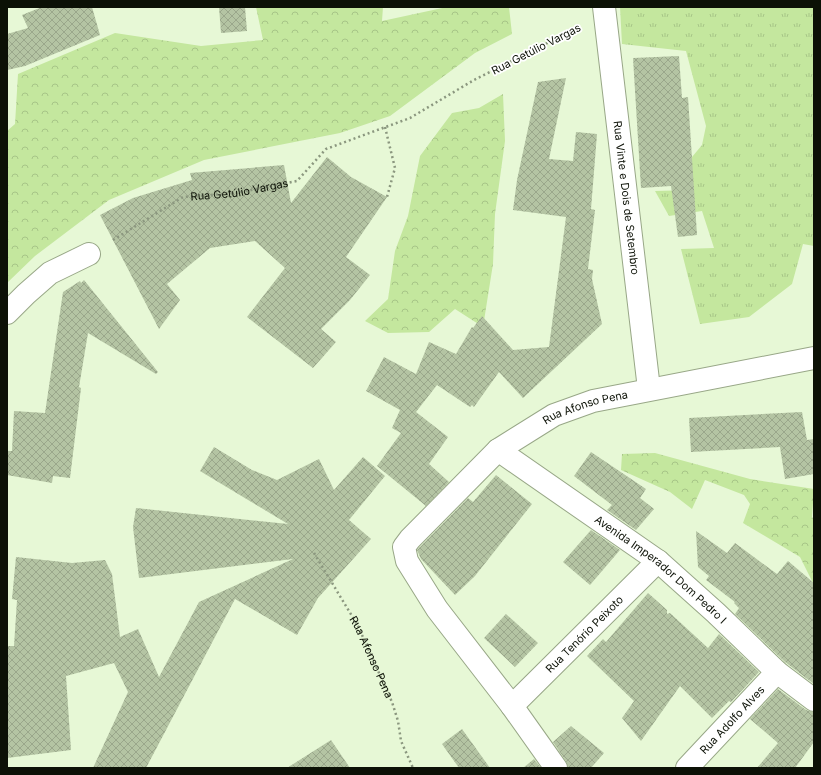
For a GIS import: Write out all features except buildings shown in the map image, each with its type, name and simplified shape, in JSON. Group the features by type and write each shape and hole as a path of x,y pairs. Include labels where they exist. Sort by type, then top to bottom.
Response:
{"street":[{"name":"Rua Vinte e Dois de Setembro","path":"604,11 649,389"},
{"path":"7,313 26,294 50,274 88,254"},
{"name":"Rua Afonso Pena","path":"512,706 437,609 407,561 404,547 410,539 498,450 554,415 593,401 814,358"},
{"name":"Avenida Imperador Dom Pedro I","path":"498,450 658,561 716,613 777,672 814,700"},
{"name":"Rua Tenório Peixoto","path":"512,706 658,561"},
{"name":"Rua Adolfo Alves","path":"688,768 777,672"},
{"path":"512,706 556,768"}],"path":[{"name":"Rua Getúlio Vargas","path":"88,254 183,197 236,193 297,181 326,149 410,118 474,80 604,11"},
{"path":"385,127 395,168 387,197"},
{"name":"Rua Afonso Pena","path":"314,553 358,626 392,702 398,721 401,741 413,768"}],"green space":[{"path":"256,7 383,7 382,21 447,7 509,7 512,34 475,53 390,116 340,133 204,160 109,200 35,256 7,283 7,131 15,124 18,74 115,33 201,46 263,40"},
{"path":"620,7 814,7 814,246 803,244 792,284 749,317 700,324 681,249 714,248 702,211 669,216 655,191 692,190 692,157 702,145 706,126 686,51 622,44"},
{"path":"503,94 505,141 495,214 493,264 483,327 455,309 429,332 388,333 365,321 388,299 395,251 408,216 420,156 452,113 479,108"},
{"path":"655,453 750,479 814,489 812,517 814,520 814,585 800,557 743,523 750,504 744,495 705,480 692,509 670,492 621,470 622,454"}]}
